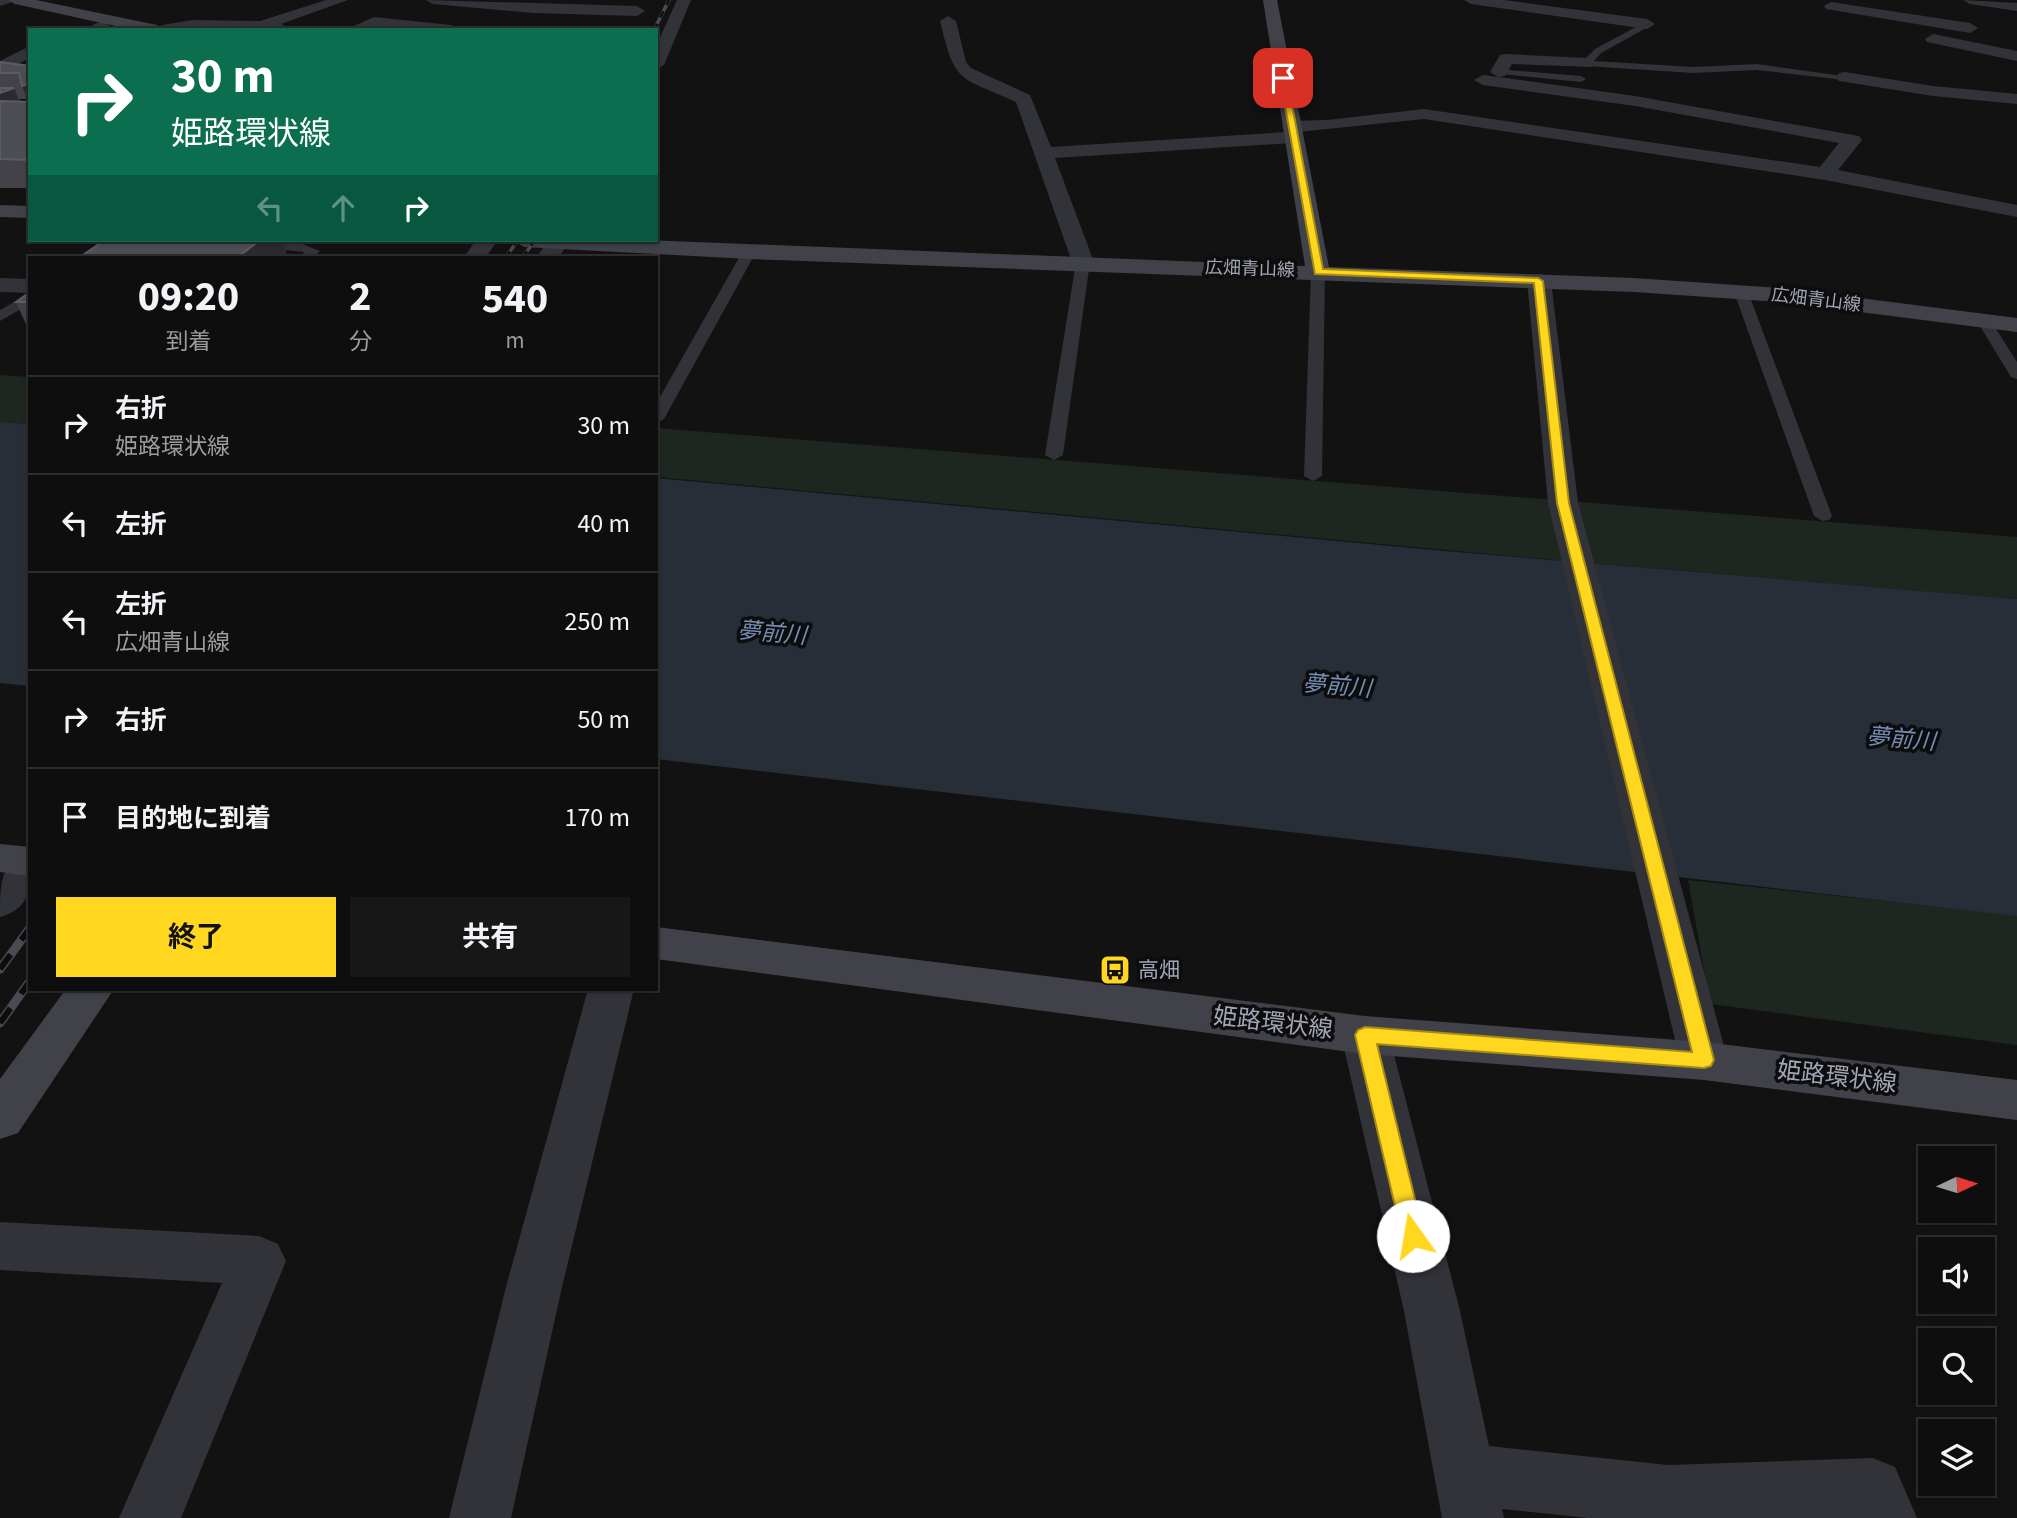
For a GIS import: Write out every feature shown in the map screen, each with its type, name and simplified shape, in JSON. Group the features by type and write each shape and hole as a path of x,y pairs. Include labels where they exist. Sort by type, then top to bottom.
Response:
{"main road":[{"path":"13,0 150,28"},
{"path":"1270,0 1318,272"},
{"path":"0,4 99,28"},
{"path":"0,211 28,212"},
{"name":"広畑青山線","path":"534,242 555,246 1083,262 1741,292 2017,325"},
{"path":"0,858 28,862"},
{"name":"姫路環状線","path":"658,943 1365,1035 1704,1060 2017,1100"},
{"path":"0,1118 90,991"}],"street":[{"path":"0,4 13,0"},
{"path":"263,25 341,0"},
{"path":"433,0 537,4 567,9 639,5"},
{"path":"658,60 684,0"},
{"path":"1471,0 1647,24"},
{"path":"1970,0 2017,7"},
{"path":"271,5 306,11"},
{"path":"627,28 639,5"},
{"path":"1832,5 1970,28"},
{"path":"549,24 558,22 567,9"},
{"path":"948,21 958,62 965,72 1024,99 1083,262"},
{"path":"358,28 374,22 432,28"},
{"path":"174,28 201,24 263,25 277,28"},
{"path":"1905,33 2017,56"},
{"path":"0,47 26,38"},
{"path":"0,68 28,52"},
{"path":"1583,71 1506,59 1501,71 1477,84 1634,101 1852,140 1825,174"},
{"path":"0,74 20,76"},
{"path":"1845,77 1933,91 2017,99"},
{"path":"1424,114 1447,101"},
{"path":"1044,153 1292,132 1424,114 1825,174 2017,211"},
{"path":"1538,281 1563,503 1704,1060"},
{"path":"0,285 28,286"},
{"path":"0,902 28,865"},
{"path":"480,1518 534,1287 610,991"},
{"path":"1365,1035 1432,1311 1469,1496 1668,1496 1873,1489 1886,1518"},
{"path":"0,1246 259,1261 150,1518"}],"lane":[{"path":"1583,71 1598,51 1647,24"},
{"path":"1583,71 1758,67 1845,77"},
{"path":"234,242 299,242 313,251 308,256"},
{"path":"658,415 749,253"},
{"path":"1054,455 1083,262"},
{"path":"1313,476 1318,272"},
{"path":"1741,292 1823,516"},
{"path":"0,317 28,298"},
{"path":"1984,321 2017,374"}],"shaded area":[{"path":"0,375 28,377 28,424 0,422"},
{"path":"658,428 2017,537 2017,599 1565,561 658,477"},
{"path":"1688,880 2017,915 2017,1045 1710,1004"}],"water":[{"path":"0,422 28,424 28,686 0,683"},
{"name":"夢前川","path":"658,478 1445,551 2017,599 2017,916 658,759"}],"building":[{"path":"0,62 28,66 28,84 22,86 19,73 0,73"},
{"path":"0,88 14,88 0,93"},
{"path":"0,101 28,102 28,160 0,159"},
{"path":"102,242 257,242 239,256 81,256"},
{"path":"28,293 28,302 16,302"}],"railway":[{"path":"655,28 669,0"},
{"path":"507,256 517,242"},
{"path":"524,256 534,242"},
{"path":"0,969 28,931"},
{"path":"0,1023 28,984"}],"place":[{"name":"高畑","path":"1115,970"}],"route":[{"path":"1283,78 1318,272 1538,281 1563,503 1704,1060 1365,1035 1413,1236"}]}
